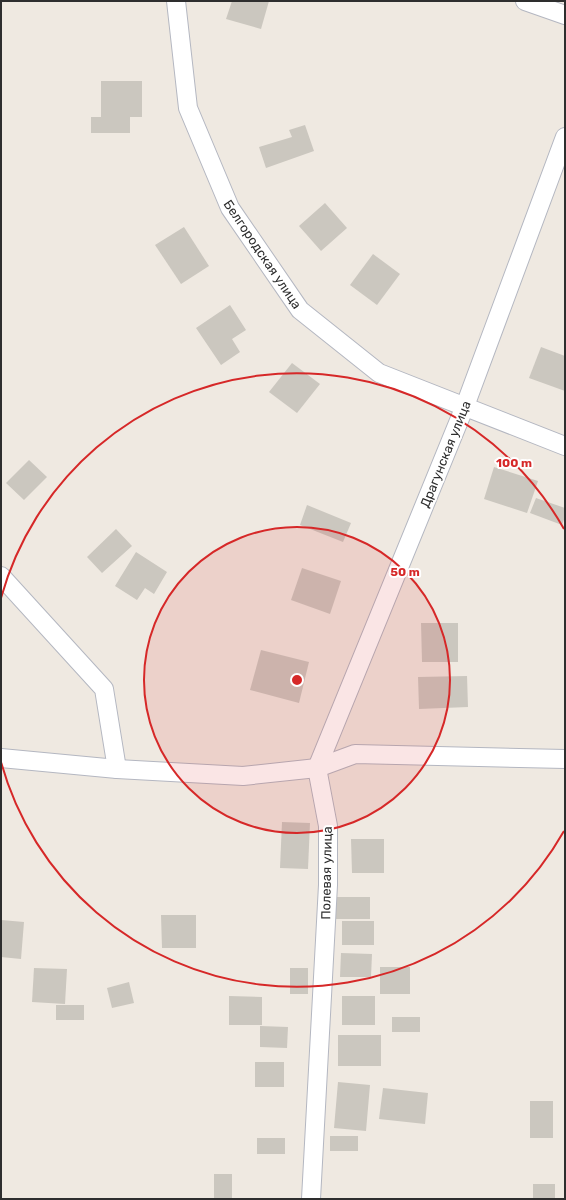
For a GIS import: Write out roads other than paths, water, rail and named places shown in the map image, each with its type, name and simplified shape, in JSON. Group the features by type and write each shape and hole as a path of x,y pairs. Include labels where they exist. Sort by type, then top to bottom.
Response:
{"street":[{"name":"Белгородская улица","path":"176,1 188,108 230,208 300,310 379,373 565,446"},
{"path":"525,1 565,15"},
{"name":"Драгунская улица","path":"317,768 465,406 565,137"},
{"path":"1,576 104,689 117,769"},
{"path":"1,758 117,769 243,776 317,768 355,754 565,759"},
{"name":"Полевая улица","path":"311,1199 328,885 328,826 317,768"}]}
